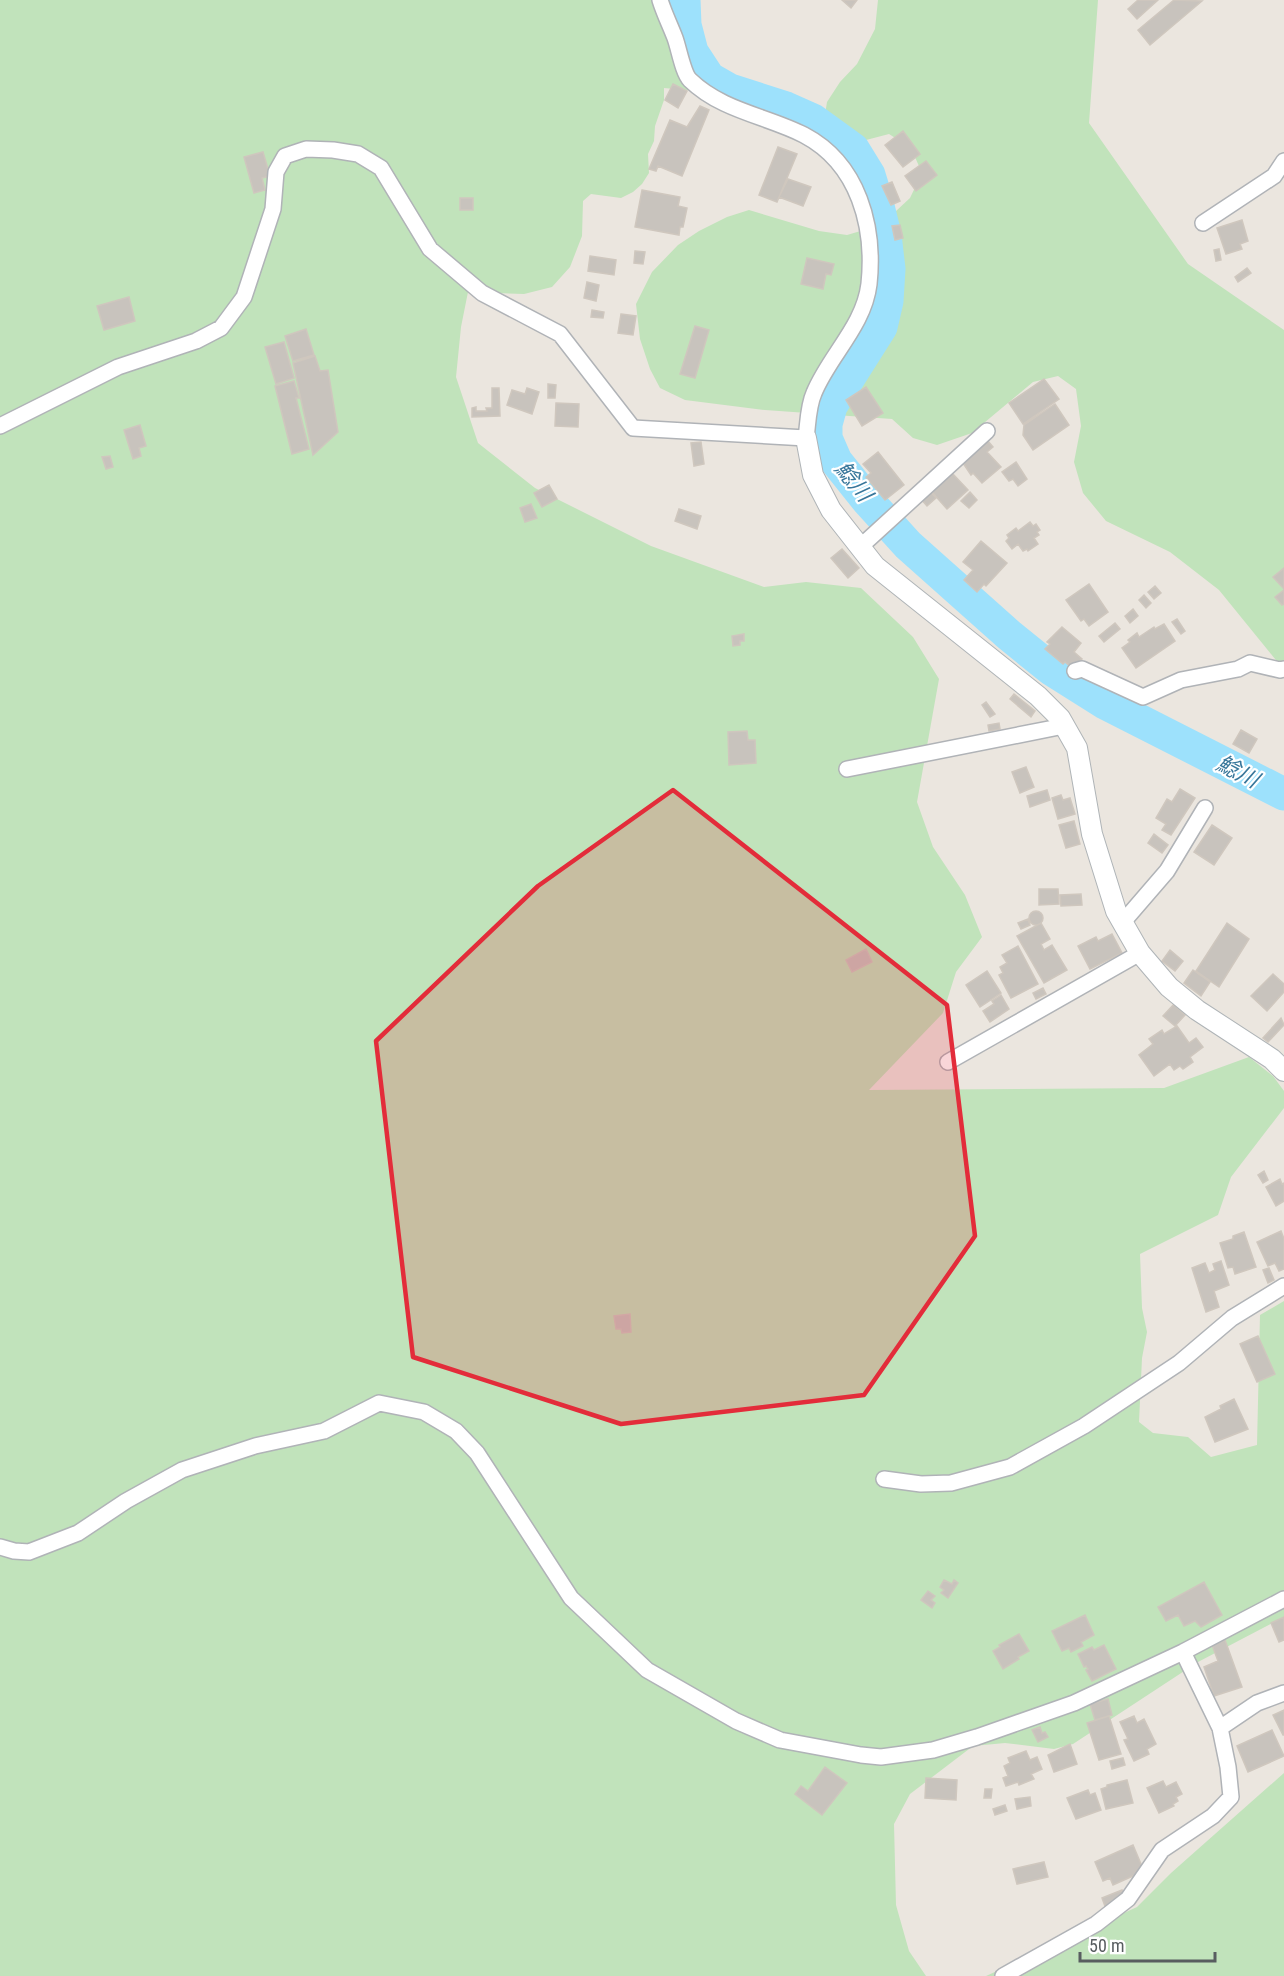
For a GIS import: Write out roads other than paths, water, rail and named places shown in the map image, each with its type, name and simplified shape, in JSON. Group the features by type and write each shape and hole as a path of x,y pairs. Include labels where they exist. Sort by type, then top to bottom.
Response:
{"street":[{"path":"660,0 688,79 714,99 804,135 828,151 844,170 859,196 868,226 869,286 858,320 813,394 806,438 813,475 831,510 875,566 1038,696 1060,718 1077,748 1092,834 1116,911 1140,953 1169,987 1197,1010 1272,1059 1284,1071"},
{"path":"0,426 118,367 196,341 221,328 244,297 273,209 276,172 285,156 306,148 358,154 381,168 430,249 482,292 560,334 633,428 806,438"},
{"path":"1203,223 1274,176 1284,161"},
{"path":"859,548 987,431"},
{"path":"1075,671 1082,669 1143,697 1181,680 1239,669 1250,663 1284,669"},
{"path":"847,769 1064,726"},
{"path":"1123,922 1167,871 1205,808"},
{"path":"948,1062 1140,953"},
{"path":"884,1479 921,1484 951,1483 1010,1467 1084,1426 1179,1363 1232,1318 1284,1286"},
{"path":"0,1547 29,1552 78,1533 126,1501 182,1470 255,1446 324,1431 379,1403 424,1412 456,1431 477,1453 571,1598 647,1670 736,1721 780,1740 881,1757 933,1750 1074,1703 1183,1652 1284,1599"},
{"path":"1003,1976 1096,1924 1128,1899 1162,1850 1213,1816 1231,1797 1220,1728 1183,1652"},
{"path":"1220,1728 1257,1703 1284,1693"}],"waterway":[{"name":"鯰川","path":"684,0 685,25 692,52 709,78 730,90 786,108 813,120 853,149 869,175 885,235 889,269 887,301 881,327 831,406 826,424 826,438 836,461 908,545 1009,635 1051,669 1105,703 1284,794"}]}
